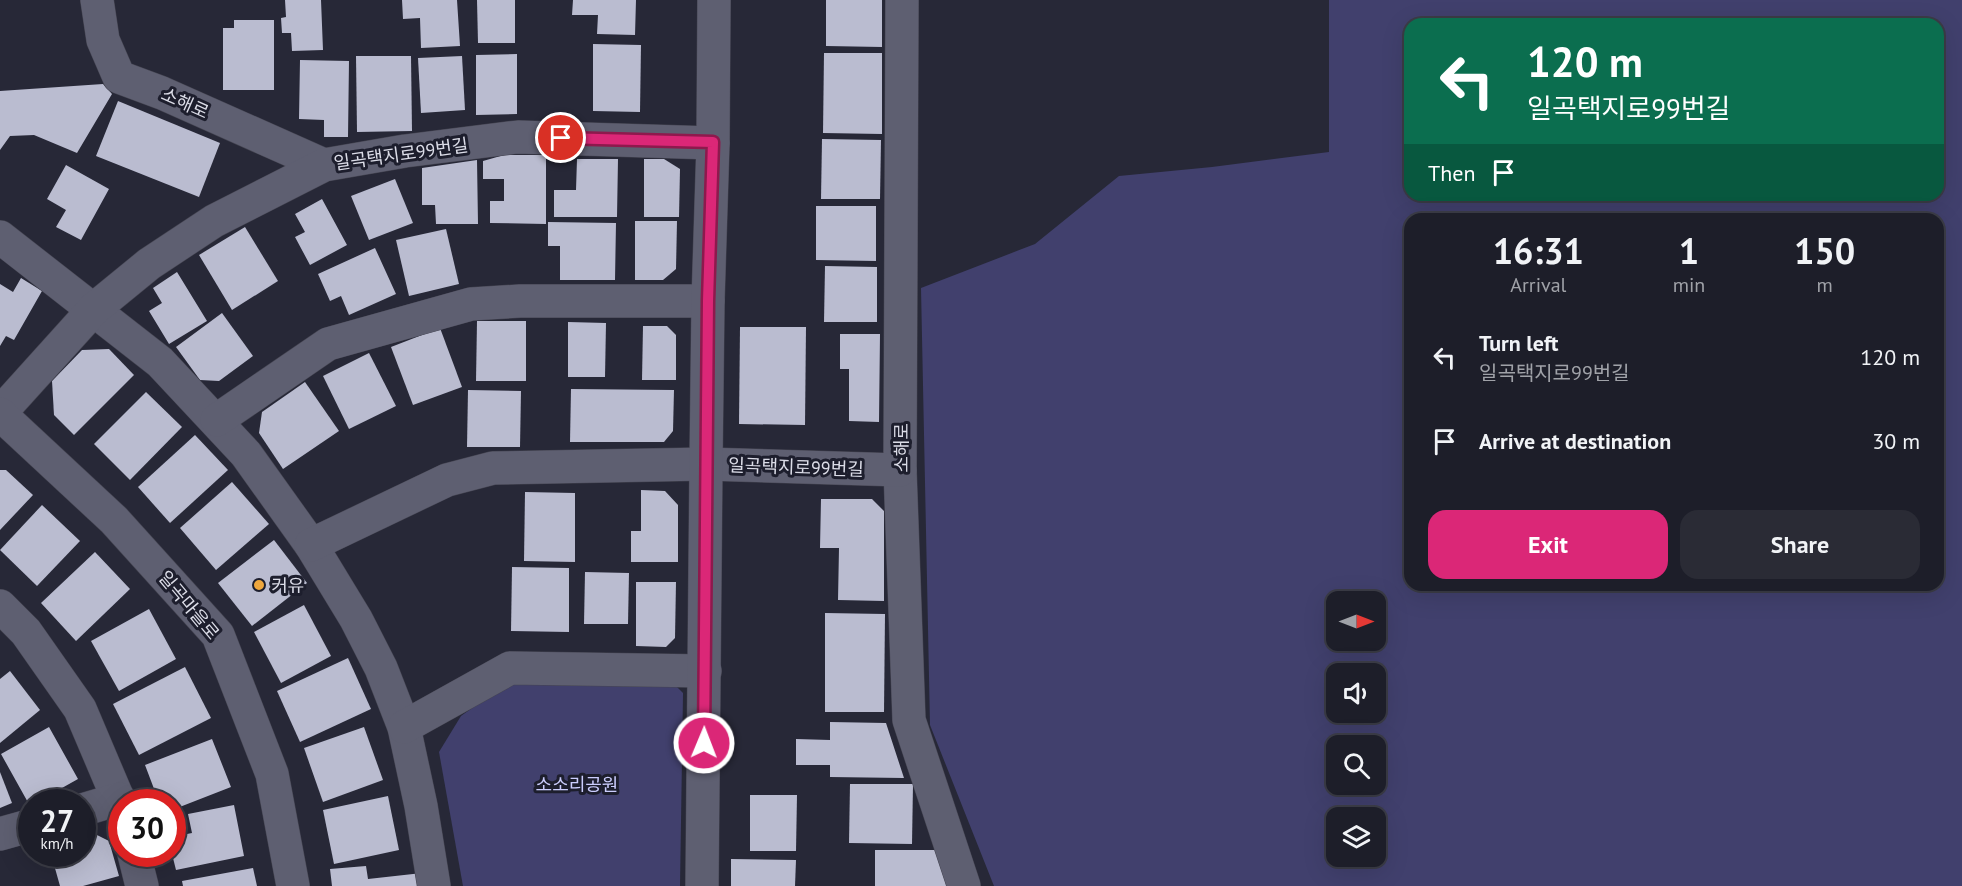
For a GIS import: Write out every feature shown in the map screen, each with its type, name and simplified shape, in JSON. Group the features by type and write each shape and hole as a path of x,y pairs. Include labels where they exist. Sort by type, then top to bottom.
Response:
{"street":[{"name":"소해로","path":"97,0 103,40 119,77 162,93 324,165"},
{"path":"702,886 708,301 713,142 714,0"},
{"name":"소해로","path":"902,0 900,470 909,720 964,886"},
{"name":"일곡택지로99번길","path":"0,413 94,309 149,264 214,221 324,165 405,151 518,137 713,142"},
{"path":"0,237 160,362 217,420 246,454 311,545 356,619 381,668 404,728 421,806 434,886"},
{"path":"217,420 328,344 471,304 520,301 708,301"},
{"name":"일곡마을로","path":"0,413 114,520 218,635 272,774 293,886"},
{"name":"일곡택지로99번길","path":"311,545 447,480 494,468 706,464 900,470"},
{"path":"0,606 26,632 80,708 114,789"},
{"path":"404,728 510,668 705,671"},
{"path":"0,834 18,829"},
{"path":"137,867 142,886"}],"green space":[{"path":"1329,0 1962,0 1962,886 994,886 930,725 921,288 1035,244 1119,176 1329,152"},
{"name":"소소리공원","path":"671,681 683,693 680,886 463,886 439,752 461,716 508,682"}],"building":[{"path":"285,0 321,0 323,50 292,51 291,33 282,33 281,18 286,17"},
{"path":"402,0 457,0 460,46 421,48 420,18 403,19"},
{"path":"477,0 515,0 515,43 478,43"},
{"path":"573,0 636,0 635,35 597,34 598,15 572,15"},
{"path":"826,0 882,0 882,47 826,46"},
{"path":"234,20 274,20 274,90 223,90 223,28 234,28"},
{"path":"593,44 641,45 640,112 593,111"},
{"path":"824,53 882,53 882,134 823,133"},
{"path":"517,54 517,114 476,115 476,55"},
{"path":"356,56 411,56 412,131 357,132"},
{"path":"462,56 465,110 421,113 418,58"},
{"path":"300,60 349,61 348,137 324,137 324,120 299,119"},
{"path":"103,84 112,94 77,153 34,135 10,136 0,150 0,91"},
{"path":"118,101 220,143 199,197 96,156"},
{"path":"822,139 881,140 880,199 821,199"},
{"path":"504,155 546,155 546,224 490,223 490,201 504,201 504,179 483,179 483,161"},
{"path":"577,159 618,159 617,217 554,217 554,190 576,190"},
{"path":"644,159 664,159 680,169 679,217 644,217"},
{"path":"477,160 478,224 436,224 435,205 422,205 422,168"},
{"path":"66,165 109,189 81,240 56,227 66,210 47,199"},
{"path":"395,179 413,223 369,240 351,196"},
{"path":"322,199 347,245 310,265 295,237 305,232 295,214"},
{"path":"816,206 876,206 876,261 816,260"},
{"path":"635,221 677,221 676,269 663,280 635,280"},
{"path":"548,222 616,223 615,280 560,280 560,246 548,246"},
{"path":"245,227 278,281 232,310 199,255"},
{"path":"446,229 459,284 409,296 396,240"},
{"path":"375,248 396,294 349,315 341,296 330,301 318,274"},
{"path":"825,266 877,267 877,322 824,322"},
{"path":"177,272 207,321 169,344 149,311 162,303 153,288"},
{"path":"21,278 42,291 14,340 6,336 0,346 0,284 13,292"},
{"path":"222,313 253,356 219,381 200,380 176,347"},
{"path":"477,321 526,321 526,381 476,381"},
{"path":"568,322 606,323 605,377 568,377"},
{"path":"643,326 667,326 676,335 676,380 642,380"},
{"path":"740,327 806,327 805,425 739,424"},
{"path":"440,328 462,387 413,405 391,347"},
{"path":"840,334 880,334 879,422 849,421 849,369 840,369"},
{"path":"109,349 134,375 74,435 54,415 52,381 82,350"},
{"path":"369,353 396,406 349,429 323,376"},
{"path":"305,382 339,431 283,469 259,433 262,412"},
{"path":"571,389 674,390 673,431 664,442 570,442"},
{"path":"468,390 521,391 520,447 467,447"},
{"path":"146,392 182,427 130,480 94,444"},
{"path":"195,435 228,470 170,523 138,487"},
{"path":"0,470 6,470 33,495 0,530"},
{"path":"232,482 269,524 216,570 180,528"},
{"path":"641,490 665,491 678,505 678,562 631,562 631,531 641,531"},
{"path":"525,492 575,493 575,562 524,561"},
{"path":"821,499 872,499 884,511 884,601 838,600 839,548 820,548"},
{"path":"42,505 80,541 37,586 0,550"},
{"path":"274,540 307,583 252,626 218,583"},
{"path":"95,552 130,589 76,641 41,603"},
{"path":"512,567 569,568 569,632 511,631"},
{"path":"585,572 629,573 628,624 584,624"},
{"path":"636,582 676,582 675,638 666,647 636,646"},
{"path":"304,605 331,656 281,683 254,632"},
{"path":"149,609 176,659 119,691 91,641"},
{"path":"825,613 885,614 884,712 825,712"},
{"path":"348,658 371,709 300,742 277,691"},
{"path":"185,667 211,718 139,755 113,704"},
{"path":"10,671 40,710 0,743 0,679"},
{"path":"830,722 886,723 904,778 830,777 830,765 796,765 796,739 830,740"},
{"path":"49,727 78,779 60,789 21,789 1,754"},
{"path":"364,727 383,780 323,802 304,748"},
{"path":"212,739 231,787 186,805 186,789 154,789 145,765"},
{"path":"0,772 12,803 0,808"},
{"path":"850,784 913,784 912,844 849,843"},
{"path":"750,795 797,795 796,851 750,851"},
{"path":"388,796 399,850 334,864 323,810"},
{"path":"234,805 244,856 176,870 175,867 186,867 186,834 192,833 188,814"},
{"path":"96,834 108,840 108,867 116,867 119,876 83,886 60,886 55,867 96,867"},
{"path":"875,850 936,850 947,886 875,886"},
{"path":"731,859 796,860 795,886 731,886"},
{"path":"366,866 368,879 422,873 424,886 332,886 330,869"},
{"path":"253,868 257,886 183,886 182,881"}],"place":[{"name":"커유","path":"259,585"}],"route":[{"path":"561,138 713,142 708,301 704,743"}]}
